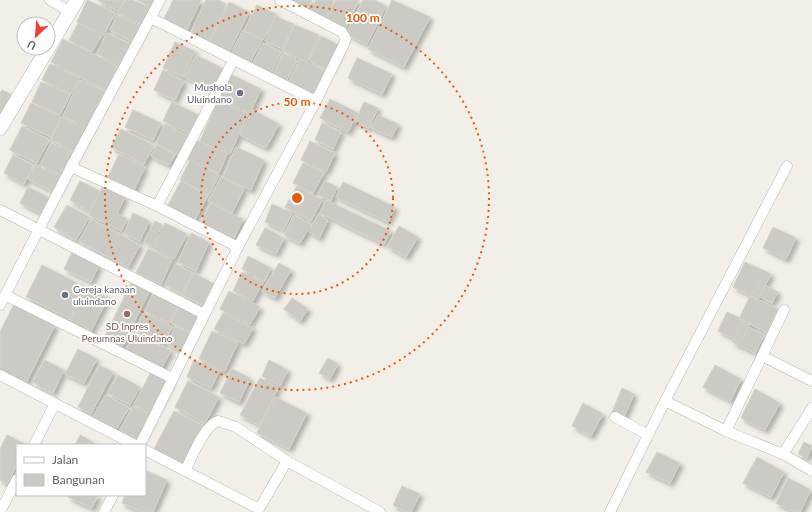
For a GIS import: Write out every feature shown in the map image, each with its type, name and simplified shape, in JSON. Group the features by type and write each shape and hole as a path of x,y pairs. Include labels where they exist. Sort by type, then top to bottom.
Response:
{"street":[{"path":"0,128 74,6 50,0"},
{"path":"0,305 71,167 160,0"},
{"path":"140,444 238,247 316,101 346,39 345,35 338,30 280,0"},
{"path":"151,18 233,61 316,101"},
{"path":"157,206 233,61"},
{"path":"610,512 665,401 787,166"},
{"path":"71,167 157,206 238,247"},
{"path":"0,210 204,314"},
{"path":"5,295 172,378"},
{"path":"726,431 784,310"},
{"path":"762,356 812,381"},
{"path":"0,375 133,444"},
{"path":"665,401 726,431 783,454 812,471"},
{"path":"34,444 55,403"},
{"path":"783,454 812,408"},
{"path":"615,418 648,435"},
{"path":"184,471 206,431 212,423 218,421 236,427 287,461 380,512"},
{"path":"146,451 258,510 287,461"},
{"path":"0,512 16,481"},
{"path":"104,512 112,496"}],"building":[{"path":"87,0 115,13 104,35 77,22"},
{"path":"97,0 124,0 118,11"},
{"path":"125,0 133,0 152,9 144,26 118,13"},
{"path":"137,0 154,0 151,6"},
{"path":"173,0 201,0 186,32 163,21"},
{"path":"206,0 218,0 226,4 207,46 189,37"},
{"path":"286,0 312,0 307,10"},
{"path":"316,0 334,0 324,20 310,13"},
{"path":"336,0 359,0 345,29 326,20"},
{"path":"363,0 375,0 386,6 367,44 346,34"},
{"path":"392,0 430,17 404,67 368,49"},
{"path":"229,2 249,12 227,56 208,46"},
{"path":"257,5 276,14 263,40 244,31"},
{"path":"117,15 143,28 135,43 110,30"},
{"path":"276,17 294,24 282,49 265,41"},
{"path":"78,23 101,36 92,52 69,40"},
{"path":"295,25 319,35 307,62 283,51"},
{"path":"243,30 262,40 248,67 229,57"},
{"path":"107,33 132,45 122,66 97,54"},
{"path":"321,36 341,46 329,71 309,61"},
{"path":"63,39 121,68 109,92 51,62 54,56 56,56 56,52"},
{"path":"175,42 195,51 183,77 163,68"},
{"path":"263,43 281,52 270,75 251,67"},
{"path":"283,53 297,60 285,84 271,78"},
{"path":"196,55 226,70 215,93 185,77"},
{"path":"357,58 392,74 382,94 348,78"},
{"path":"300,59 325,71 312,98 287,85"},
{"path":"50,64 79,78 71,94 42,80"},
{"path":"163,70 184,81 175,100 154,90"},
{"name":"Mushola Uluindano","path":"230,74 261,89 250,113 219,98"},
{"path":"80,80 106,92 90,128 63,116"},
{"path":"41,82 70,95 60,115 32,102"},
{"path":"2,90 14,96 3,114 0,113 0,93"},
{"path":"330,99 358,113 348,132 320,118"},
{"path":"218,100 248,114 230,154 200,141"},
{"path":"172,102 201,116 192,135 163,121"},
{"path":"364,102 378,108 369,128 355,122"},
{"path":"31,103 61,117 51,137 21,123"},
{"path":"133,110 161,123 153,140 125,127"},
{"path":"253,110 279,124 266,148 240,135"},
{"path":"378,115 398,124 392,137 371,128"},
{"path":"62,117 88,130 77,153 51,140"},
{"path":"322,123 341,132 333,149 315,140"},
{"path":"166,124 191,138 181,157 156,143"},
{"path":"22,126 49,140 37,163 10,150"},
{"path":"121,129 154,146 144,164 111,147"},
{"path":"196,140 227,154 219,173 187,159"},
{"path":"310,141 335,153 326,172 301,160"},
{"path":"51,143 75,154 64,176 40,165"},
{"path":"157,145 175,155 169,165 151,156"},
{"path":"236,147 264,160 251,190 223,177"},
{"path":"119,154 145,167 133,192 107,179"},
{"path":"13,155 33,165 24,184 4,173"},
{"path":"190,160 219,175 209,195 180,180"},
{"path":"303,163 324,173 313,193 293,183"},
{"path":"35,165 63,178 56,193 28,179"},
{"path":"221,177 244,189 232,213 208,201"},
{"path":"80,181 100,191 89,211 70,200"},
{"path":"181,181 208,196 194,221 167,207"},
{"path":"325,181 337,187 331,201 318,195"},
{"path":"343,182 395,207 388,222 336,197"},
{"path":"103,186 125,197 117,213 127,219 121,231 89,215"},
{"path":"297,186 322,200 311,221 285,207"},
{"path":"28,187 50,198 43,214 20,203"},
{"path":"326,200 391,231 384,244 320,213"},
{"path":"211,203 243,219 232,242 199,226"},
{"path":"272,204 292,213 284,230 265,222"},
{"path":"67,205 89,217 76,240 54,227"},
{"path":"133,213 149,221 140,241 124,233"},
{"path":"318,214 328,220 319,238 309,232"},
{"path":"294,215 311,224 300,243 284,235"},
{"path":"91,219 140,245 128,267 79,241"},
{"path":"155,221 162,225 152,246 144,242"},
{"path":"165,223 187,234 174,259 153,249"},
{"path":"399,226 418,237 406,257 387,246"},
{"path":"773,227 796,238 786,259 763,248"},
{"path":"265,228 284,238 276,254 256,245"},
{"path":"191,233 209,242 196,271 178,262"},
{"path":"148,249 172,260 161,284 136,273"},
{"path":"72,252 99,265 91,282 64,269"},
{"path":"248,256 271,268 265,281 242,269"},
{"path":"745,262 771,274 758,299 733,287"},
{"path":"279,263 291,270 275,298 262,291"},
{"path":"176,264 192,273 182,293 165,284"},
{"path":"42,265 85,287 70,318 26,297"},
{"path":"242,272 263,282 253,301 233,291"},
{"path":"194,273 214,284 202,305 183,295"},
{"name":"SD Inpres Perumnas Uluindano","path":"133,279 151,288 121,349 103,340"},
{"path":"759,282 778,292 772,303 753,293"},
{"path":"88,287 108,298 90,333 69,322"},
{"path":"229,291 260,307 250,324 220,309"},
{"path":"154,293 178,306 169,323 145,311"},
{"path":"750,296 778,309 767,332 739,319"},
{"path":"292,298 308,309 300,321 284,309"},
{"path":"14,304 55,325 26,383 0,370 0,332"},
{"path":"179,306 201,316 192,333 171,323"},
{"path":"727,312 750,323 741,342 718,331"},
{"path":"144,313 172,327 164,344 135,329"},
{"path":"223,313 253,328 244,344 214,329"},
{"path":"741,323 764,335 755,353 732,342"},
{"path":"176,326 192,334 183,352 167,344"},
{"path":"212,331 238,343 224,372 199,359"},
{"path":"135,333 171,351 161,369 126,350"},
{"path":"78,349 97,359 84,383 65,374"},
{"path":"328,358 338,364 330,379 319,373"},
{"path":"45,360 64,370 53,393 33,382"},
{"path":"194,360 219,371 211,388 187,377"},
{"path":"269,360 288,370 280,386 262,376"},
{"path":"99,365 113,372 91,414 78,407"},
{"path":"715,365 741,379 730,401 703,387"},
{"path":"232,369 250,378 239,402 220,393"},
{"path":"151,372 171,382 153,415 134,404"},
{"path":"118,375 140,387 130,405 108,393"},
{"path":"260,378 278,388 259,425 240,415"},
{"path":"188,381 219,397 205,423 175,407"},
{"path":"622,388 634,394 624,417 612,412"},
{"path":"755,389 780,403 765,430 741,418"},
{"path":"106,395 129,408 115,431 92,418"},
{"path":"275,397 307,413 289,449 257,433"},
{"path":"583,403 603,414 591,436 572,426"},
{"path":"133,406 153,417 140,440 120,430"},
{"path":"174,411 203,426 182,465 154,449"},
{"path":"7,435 25,444 16,444 16,466 7,484 0,480 0,449"},
{"path":"80,435 96,444 76,444"},
{"path":"804,442 812,446 807,458 798,454"},
{"path":"657,452 680,463 670,483 646,472"},
{"path":"757,457 784,472 771,497 743,483"},
{"path":"146,470 167,480 153,512 142,512 122,503 125,496 146,496"},
{"path":"788,478 811,490 800,512 796,512 776,503"},
{"path":"402,486 420,494 411,512 407,512 393,505"},
{"path":"68,496 98,496 92,508"}],"place":[{"name":"Mushola Uluindano","path":"240,93"},
{"name":"Gereja kanaan uluindano","path":"65,295"},
{"name":"SD Inpres Perumnas Uluindano","path":"127,314"}]}
